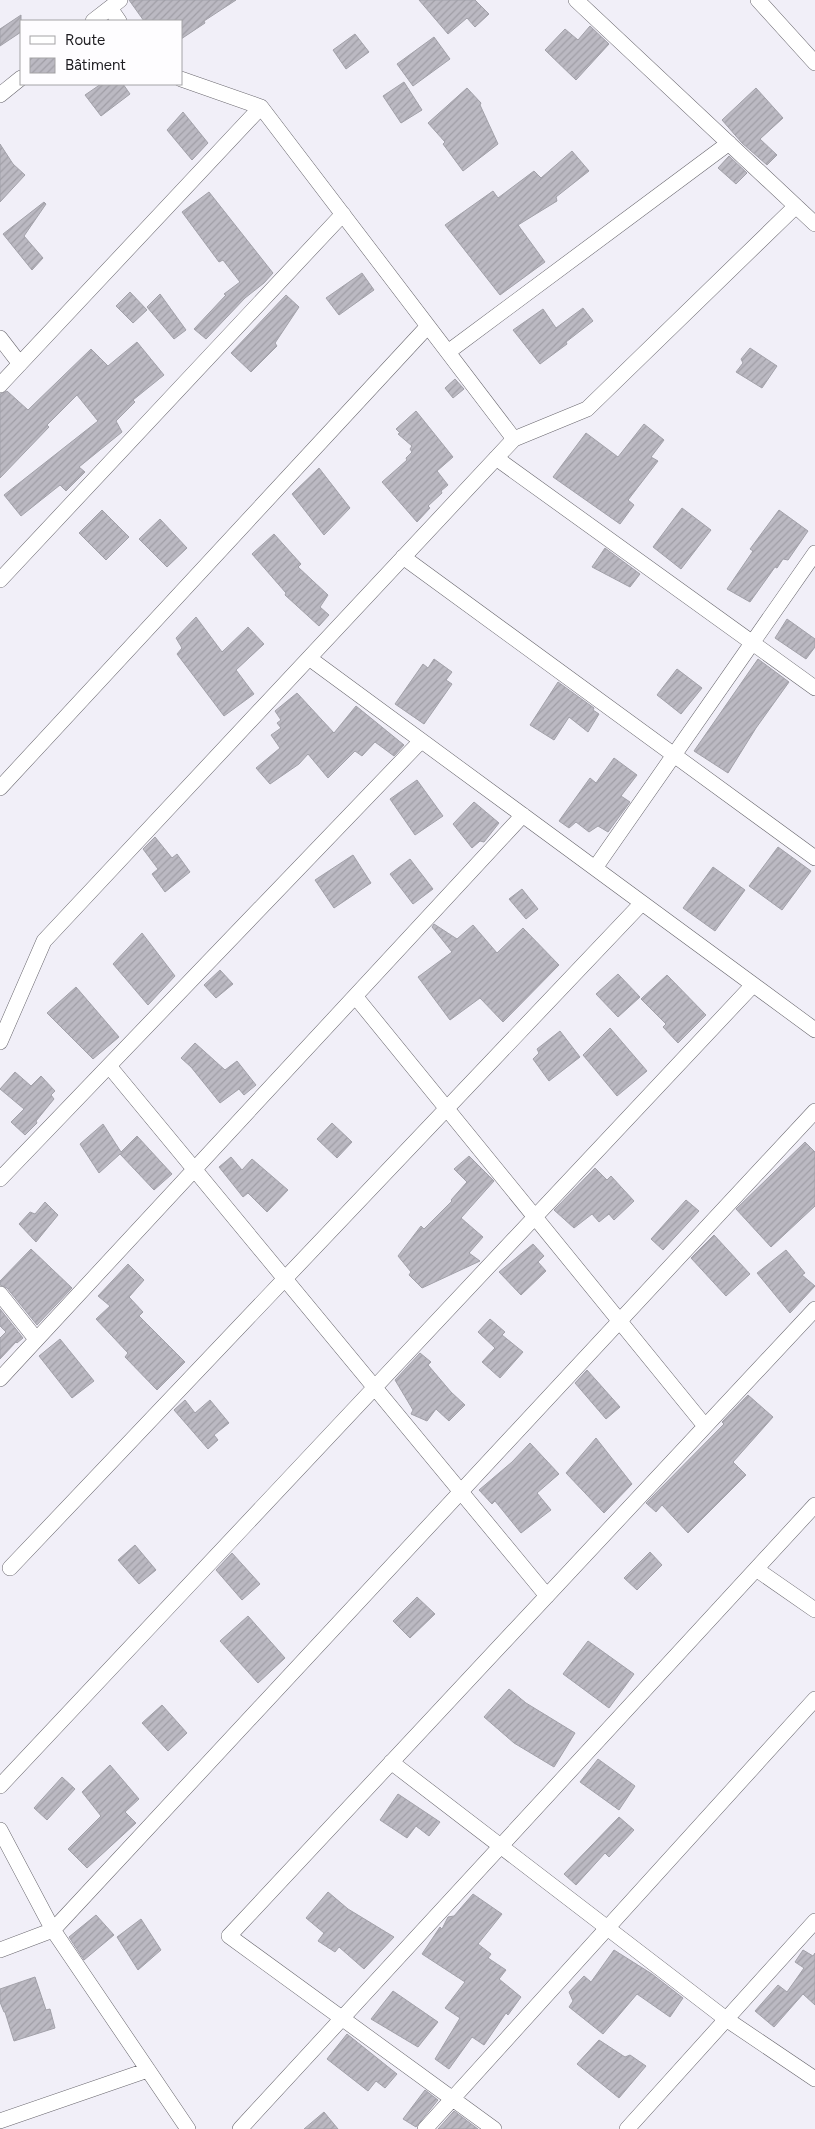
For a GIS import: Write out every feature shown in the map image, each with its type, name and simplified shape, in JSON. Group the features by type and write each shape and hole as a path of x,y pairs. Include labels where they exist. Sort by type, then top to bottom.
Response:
{"street":[{"path":"576,0 815,224"},
{"path":"758,0 815,63"},
{"path":"94,20 115,4 119,20"},
{"path":"0,95 20,79"},
{"path":"182,79 260,107 514,439"},
{"path":"0,385 260,107"},
{"path":"448,352 729,142"},
{"path":"1,1033 44,941 514,439 587,409 796,206"},
{"path":"0,580 343,214"},
{"path":"0,788 428,326"},
{"path":"0,338 20,364"},
{"path":"496,458 815,688"},
{"path":"595,868 815,553"},
{"path":"403,558 815,858"},
{"path":"309,658 815,1030"},
{"path":"0,1179 421,741"},
{"path":"0,1379 523,815"},
{"path":"10,1568 642,903"},
{"path":"0,1786 753,985"},
{"path":"355,996 706,1426"},
{"path":"109,1066 547,1596"},
{"path":"0,1950 54,1930 815,1111"},
{"path":"0,1294 36,1339"},
{"path":"494,2129 229,1936 815,1308"},
{"path":"240,2129 815,1505"},
{"path":"756,1569 815,1610"},
{"path":"425,2129 815,1698"},
{"path":"391,1762 726,2019 815,2079"},
{"path":"0,1830 54,1930 188,2129"},
{"path":"627,2129 815,1920"},
{"path":"0,2121 148,2070"}],"building":[{"path":"129,0 236,0 182,38 182,20 143,20"},
{"path":"419,0 475,0 489,14 475,27 467,18 448,34"},
{"path":"21,15 20,33 0,46 0,29"},
{"path":"590,26 609,44 576,80 545,50 565,29 578,40"},
{"path":"355,34 369,52 346,69 333,50"},
{"path":"434,37 450,59 413,86 397,64"},
{"path":"404,82 422,110 401,123 383,96"},
{"path":"100,85 124,85 130,94 101,116 85,95"},
{"path":"467,88 481,103 480,105 498,144 463,171 443,144 445,142 428,123"},
{"path":"756,88 783,118 760,139 777,155 767,165 742,143 722,120"},
{"path":"183,112 208,143 192,160 167,130"},
{"path":"0,144 13,164 25,175 0,202"},
{"path":"572,151 589,171 556,197 557,201 518,225 545,262 500,295 445,225 493,191 498,198 534,171 541,178"},
{"path":"729,156 747,173 736,184 718,168"},
{"path":"209,192 273,273 245,298 206,339 194,329 226,295 224,294 240,282 223,260 219,262 182,212"},
{"path":"44,202 46,204 24,236 43,258 32,270 3,234"},
{"path":"362,273 374,290 339,315 326,298"},
{"path":"130,292 147,310 133,323 116,306"},
{"path":"160,294 186,330 174,339 147,307"},
{"path":"286,295 299,307 275,343 277,346 251,372 231,353"},
{"path":"583,308 593,321 540,364 513,330 543,309 556,328"},
{"path":"137,342 164,375 133,400 135,402 116,421 122,432 79,467 85,472 66,491 60,485 21,516 4,495 98,421 77,395 47,425 49,427 0,478 0,394 7,391 28,410 91,349 108,366"},
{"path":"750,348 777,366 762,388 736,372 743,363 741,359"},
{"path":"455,379 464,389 453,398 445,388"},
{"path":"416,411 453,457 437,471 448,485 428,506 430,508 417,522 382,482 407,460 406,458 412,452 410,449 412,446 398,434 400,433 396,429"},
{"path":"644,424 664,440 651,457 658,461 628,500 634,505 620,524 553,477 586,433 618,457"},
{"path":"319,468 350,508 324,535 292,494"},
{"path":"682,508 711,530 681,569 653,547"},
{"path":"102,510 129,537 106,560 79,533"},
{"path":"779,510 808,531 788,560 783,559 777,568 775,567 750,602 727,589 753,551 750,549"},
{"path":"160,519 187,548 167,567 139,539"},
{"path":"274,534 301,564 298,567 328,595 320,607 329,615 319,626 285,595 286,593 252,554"},
{"path":"605,548 640,574 630,587 592,567"},
{"path":"196,617 222,652 248,627 264,644 236,670 254,694 224,716 177,654 182,648 176,638"},
{"path":"787,619 815,639 815,647 806,659 775,638"},
{"path":"434,659 452,672 446,680 452,684 424,724 395,704 423,664 428,668"},
{"path":"758,659 789,682 756,728 728,773 694,751"},
{"path":"677,669 702,688 681,714 657,695"},
{"path":"558,682 594,708 593,710 599,714 588,732 569,717 554,740 530,725"},
{"path":"297,693 334,733 356,706 404,745 394,756 375,742 362,756 355,751 328,778 308,754 299,764 270,784 256,768 280,748 271,735 281,728 277,723 281,720 275,711"},
{"path":"614,758 637,775 621,796 630,802 608,832 598,826 589,832 576,822 569,828 559,821 590,778 596,783"},
{"path":"417,780 443,816 415,835 390,799"},
{"path":"474,802 499,823 484,842 480,841 472,848 453,824"},
{"path":"155,837 172,858 177,854 190,872 165,892 152,874 158,869 143,849"},
{"path":"778,847 811,871 782,910 749,886"},
{"path":"353,855 371,883 334,908 315,880"},
{"path":"410,859 433,889 413,904 390,874"},
{"path":"713,867 745,890 715,931 683,908"},
{"path":"522,889 538,909 526,919 509,899"},
{"path":"434,924 457,939 473,925 497,953 523,928 559,965 503,1022 480,998 450,1020 418,977 452,952 432,927"},
{"path":"142,933 175,976 148,1005 113,964"},
{"path":"220,970 233,984 216,998 204,985"},
{"path":"618,974 640,997 618,1017 596,994"},
{"path":"667,975 706,1015 678,1043 663,1027 666,1024 641,999"},
{"path":"76,987 119,1037 93,1059 47,1013"},
{"path":"610,1028 647,1071 617,1096 583,1055"},
{"path":"560,1031 580,1057 549,1081 533,1059 539,1053 537,1049"},
{"path":"195,1043 225,1070 237,1061 256,1085 244,1095 239,1089 220,1103 191,1067 181,1058"},
{"path":"15,1072 31,1086 41,1076 55,1091 51,1095 54,1099 36,1121 37,1123 25,1135 11,1122 24,1109 0,1089"},
{"path":"332,1123 352,1142 337,1158 317,1139"},
{"path":"103,1124 121,1152 137,1136 172,1174 154,1190 120,1154 99,1173 80,1144"},
{"path":"805,1142 815,1152 815,1206 771,1247 736,1209"},
{"path":"469,1156 494,1181 461,1218 483,1237 469,1253 480,1261 422,1288 409,1275 411,1272 398,1256 421,1226 424,1229 452,1201 467,1182 454,1169"},
{"path":"231,1157 242,1170 252,1159 288,1190 267,1212 248,1193 243,1197 219,1167"},
{"path":"595,1168 607,1180 611,1176 634,1201 614,1220 609,1214 599,1222 592,1214 574,1228 554,1210"},
{"path":"686,1200 699,1211 663,1250 651,1239"},
{"path":"45,1202 58,1215 36,1242 19,1224 30,1212 35,1214"},
{"path":"714,1235 750,1274 726,1296 691,1258"},
{"path":"533,1244 544,1256 538,1262 546,1271 521,1295 499,1272"},
{"path":"31,1249 72,1288 37,1325 7,1288 0,1285 0,1281"},
{"path":"786,1250 805,1273 802,1275 815,1286 790,1313 757,1273"},
{"path":"128,1264 144,1280 129,1297 143,1312 139,1316 185,1362 157,1390 125,1357 128,1353 96,1319 110,1306 98,1296"},
{"path":"0,1309 23,1338 16,1342 0,1359 0,1338 6,1332 0,1326"},
{"path":"490,1319 505,1332 502,1335 523,1352 500,1378 482,1362 495,1348 478,1332"},
{"path":"60,1339 94,1381 72,1398 39,1356"},
{"path":"420,1353 431,1362 428,1365 465,1405 449,1421 436,1409 427,1421 411,1414 413,1410 395,1380"},
{"path":"587,1370 620,1407 606,1419 575,1383"},
{"path":"748,1395 773,1417 733,1462 746,1475 688,1533 662,1505 656,1512 646,1503 724,1424 722,1422"},
{"path":"185,1400 195,1413 210,1400 229,1423 214,1435 218,1440 208,1449 174,1410"},
{"path":"596,1438 632,1484 604,1513 566,1473"},
{"path":"530,1443 559,1474 537,1493 551,1510 521,1533 495,1501 492,1504 479,1490 512,1462"},
{"path":"135,1545 156,1570 139,1584 118,1560"},
{"path":"650,1552 662,1565 637,1590 624,1578"},
{"path":"232,1553 260,1584 242,1600 216,1570"},
{"path":"417,1597 435,1614 410,1638 393,1621"},
{"path":"248,1616 285,1658 258,1683 220,1641"},
{"path":"588,1641 634,1674 609,1708 563,1674"},
{"path":"509,1689 526,1703 575,1733 554,1767 514,1743 484,1717"},
{"path":"162,1705 187,1733 168,1751 142,1723"},
{"path":"598,1759 635,1786 619,1810 580,1782"},
{"path":"110,1765 139,1799 125,1812 136,1823 87,1868 68,1849 101,1816 82,1792"},
{"path":"62,1777 75,1789 47,1820 34,1808"},
{"path":"398,1794 440,1822 429,1836 416,1826 407,1838 380,1820"},
{"path":"619,1817 634,1830 609,1857 605,1853 576,1885 564,1874"},
{"path":"328,1892 348,1909 394,1937 364,1969 339,1947 335,1952 318,1941 324,1933 306,1918"},
{"path":"473,1894 502,1914 478,1944 491,1954 488,1958 506,1970 499,1979 521,1997 508,2015 506,2013 484,2045 472,2037 449,2069 435,2059 460,2018 445,2008 465,1982 422,1954 440,1927 442,1929 448,1917 454,1916"},
{"path":"96,1915 114,1935 84,1960 69,1937"},
{"path":"141,1919 161,1950 138,1970 117,1937"},
{"path":"614,1950 652,1974 683,1998 670,2017 637,1994 603,2034 569,2007 573,2001 569,1992 584,1976 591,1982"},
{"path":"803,1950 813,1956 815,1953 815,2005 803,1994 774,2027 755,2011 778,1985 787,1992 804,1968 795,1962"},
{"path":"35,1977 46,2010 50,2009 55,2028 14,2041 0,2002 0,1989"},
{"path":"393,1991 438,2022 418,2047 371,2019"},
{"path":"347,2034 397,2074 385,2088 376,2081 368,2091 327,2059"},
{"path":"599,2040 625,2057 630,2055 646,2066 619,2098 577,2064"},
{"path":"425,2090 438,2100 416,2127 403,2119"},
{"path":"454,2111 478,2129 438,2129"},
{"path":"324,2112 338,2129 304,2129"}]}
